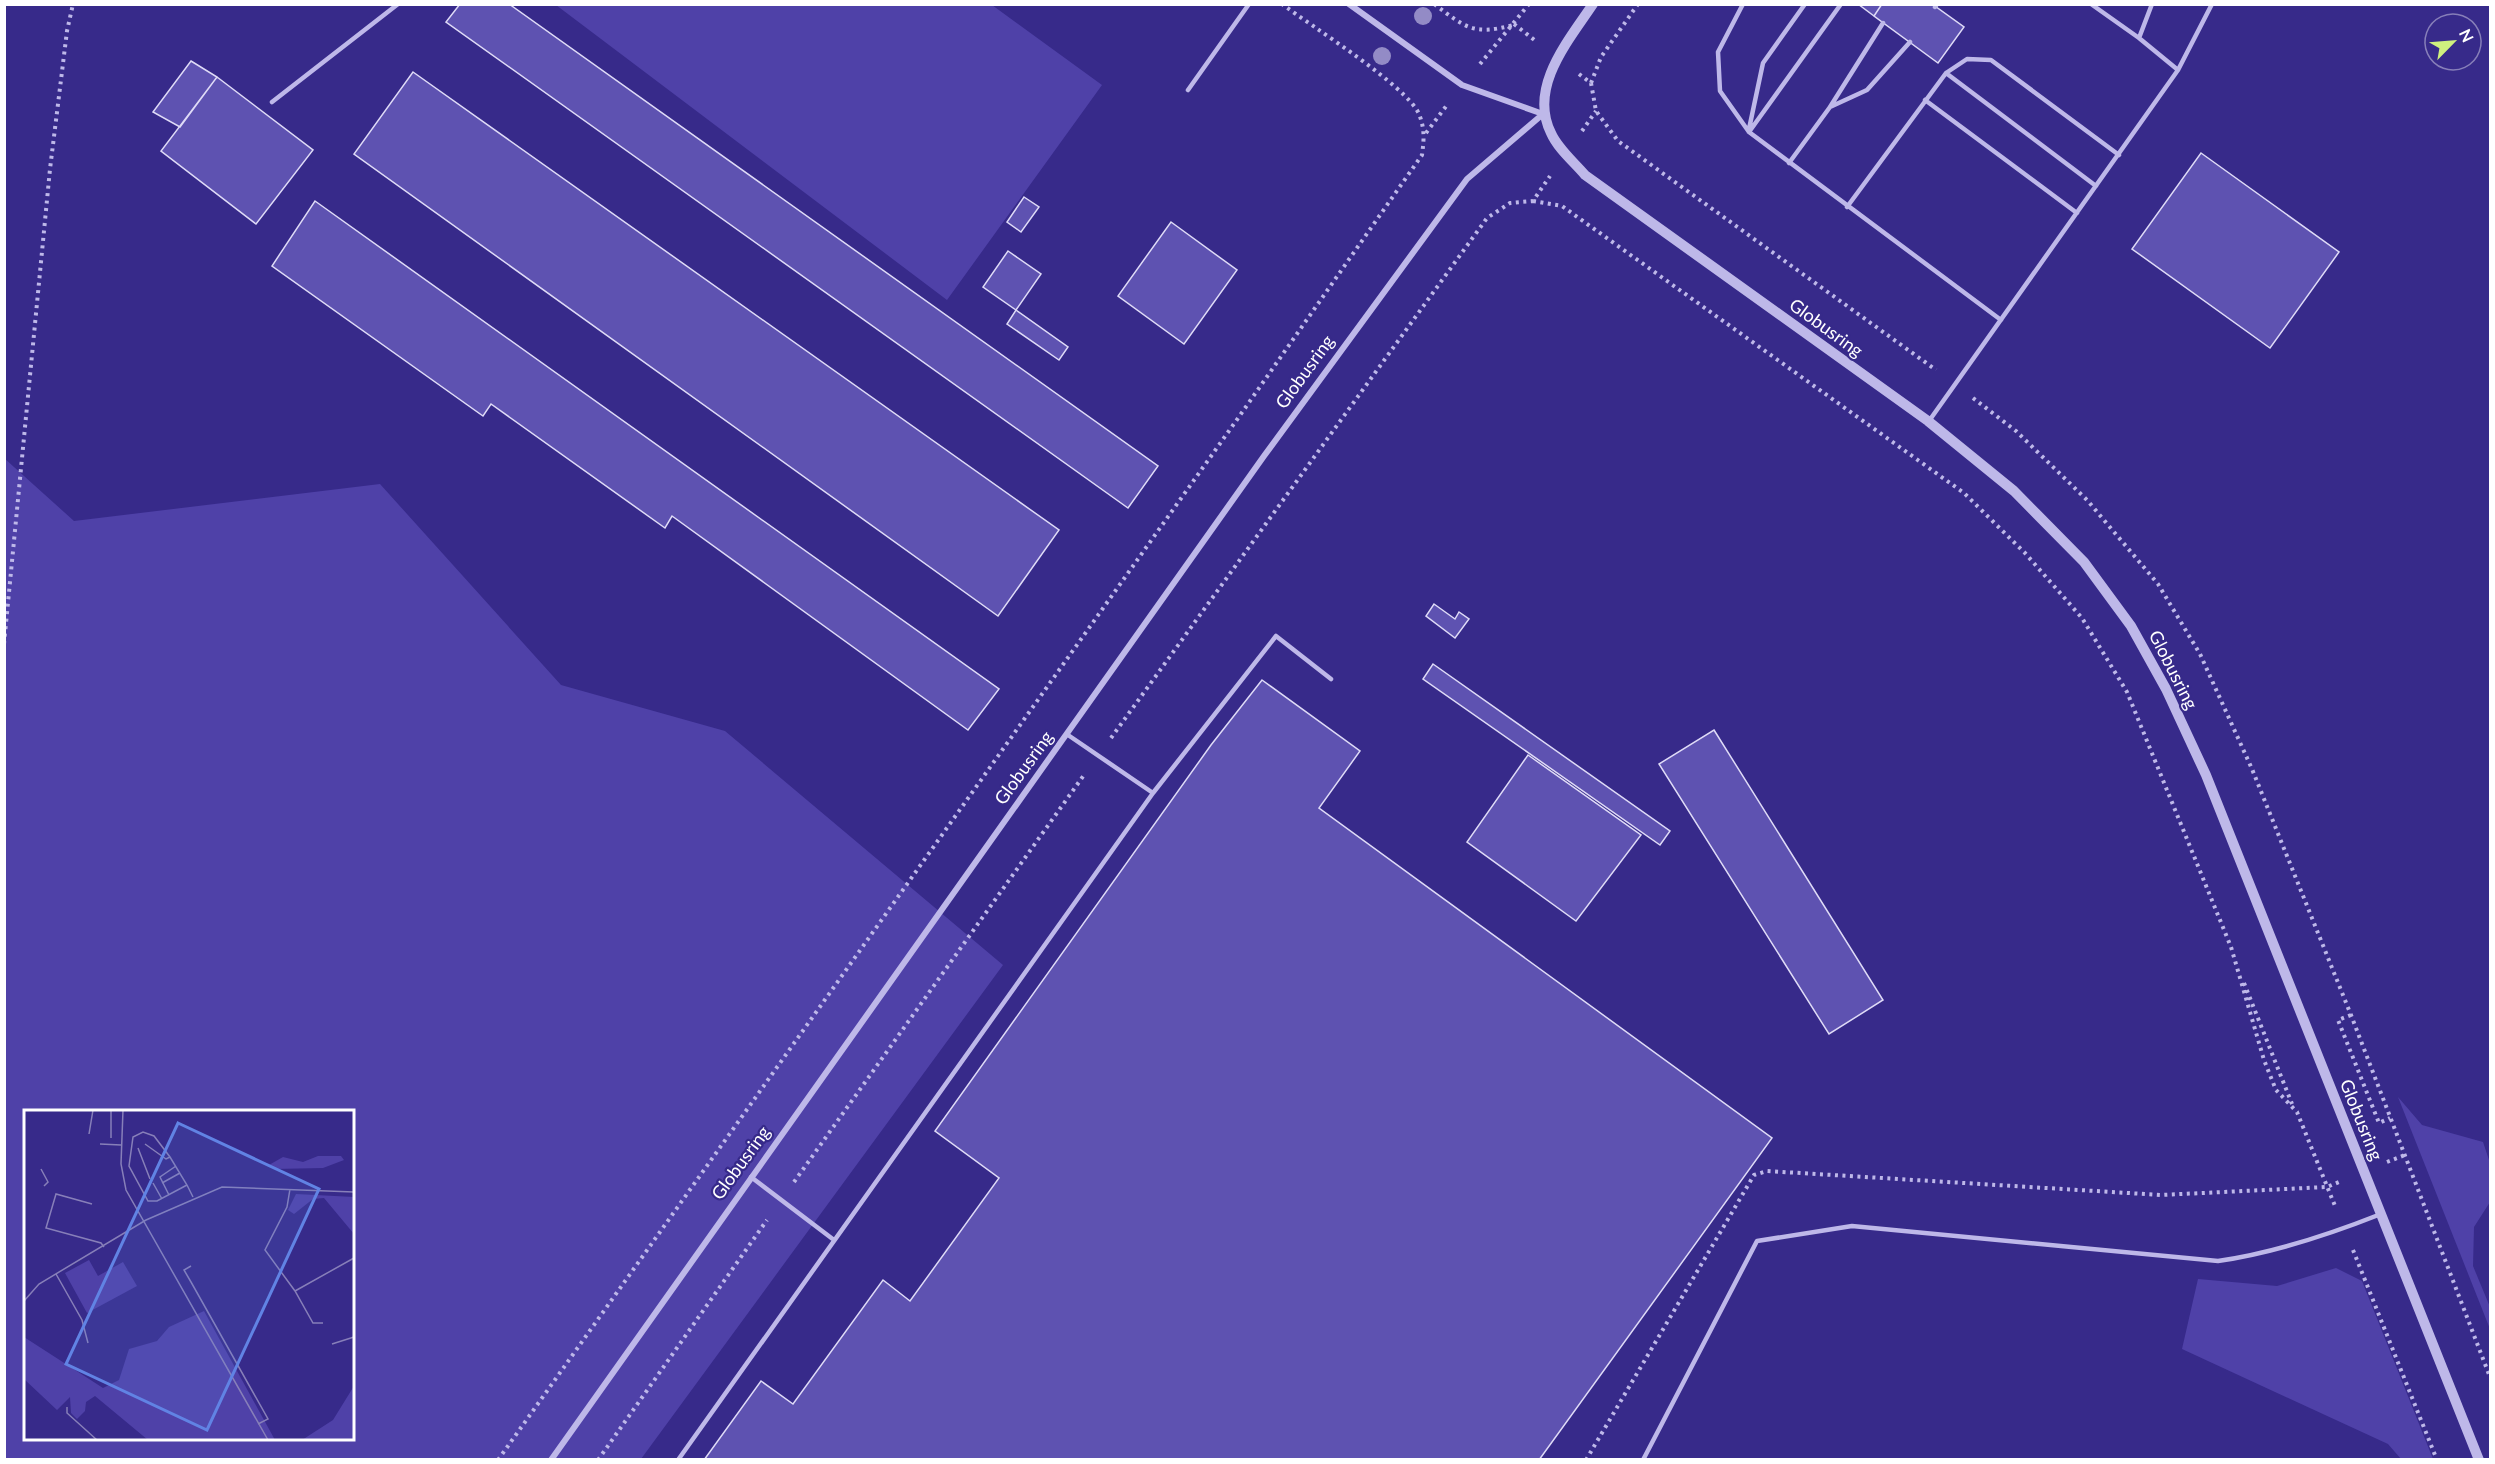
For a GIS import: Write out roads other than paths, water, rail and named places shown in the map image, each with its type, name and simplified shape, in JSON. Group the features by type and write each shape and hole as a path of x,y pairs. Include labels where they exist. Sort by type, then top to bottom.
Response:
{"street":[{"path":"1348,4 1462,85 1543,114 1547,84 1558,57 1593,4"},
{"name":"Globusring","path":"551,1460 1264,456 1467,179 1543,114 1551,134 1586,175 1928,421 2014,491 2084,562 2131,626 2166,689 2206,775 2479,1460"}],"lane":[{"path":"272,102 398,4"},
{"path":"1188,90 1249,4"},
{"path":"1743,4 1718,52 1719,81 1720,91 1749,132 2001,320"},
{"path":"1749,132 1763,63 1805,4"},
{"path":"1749,132 1841,4"},
{"path":"2091,4 2139,38 2178,70"},
{"path":"2139,38 2152,4"},
{"path":"1928,421 2178,70 2212,4"},
{"path":"1789,164 1830,107 1883,23"},
{"path":"1830,107 1867,90 1910,42"},
{"path":"1847,207 1946,73 1967,59 1991,60 2119,155"},
{"path":"1946,73 2096,186"},
{"path":"1925,100 2077,213"},
{"path":"678,1460 1153,793 1276,636 1331,679"},
{"path":"1068,735 1153,793"},
{"path":"751,1177 834,1240"},
{"path":"1643,1460 1757,1241 1852,1226 2218,1261 2255,1256 2381,1214"}]}
